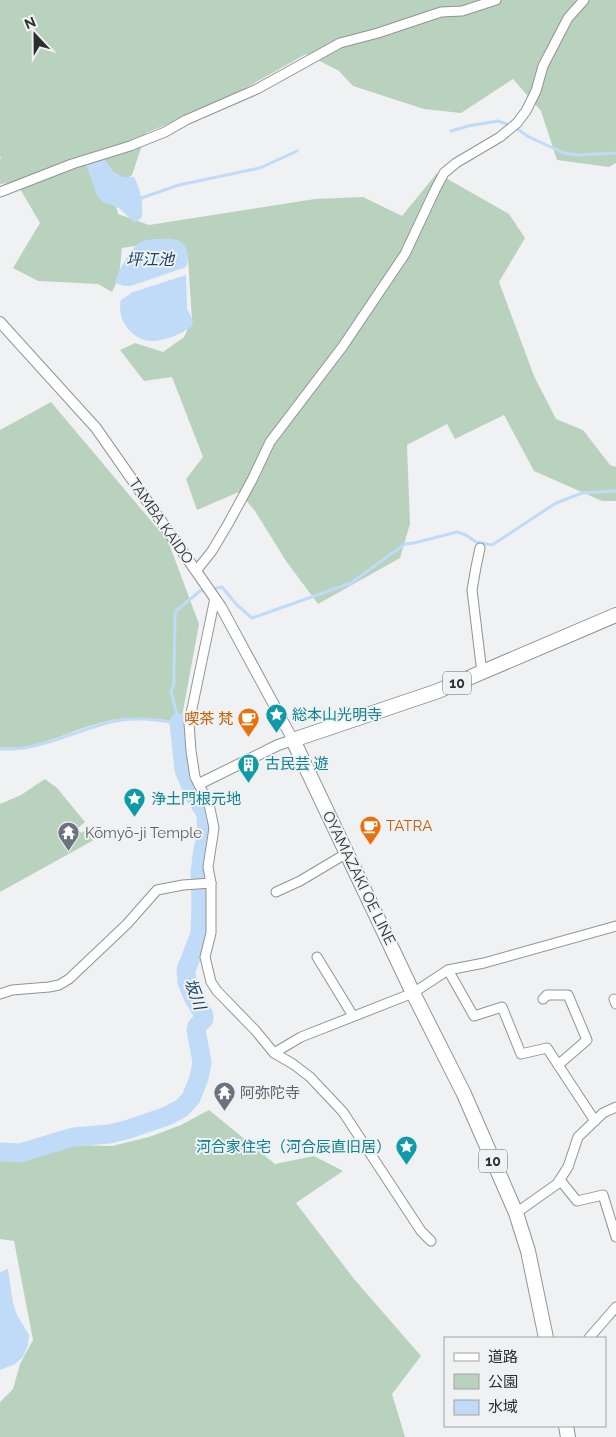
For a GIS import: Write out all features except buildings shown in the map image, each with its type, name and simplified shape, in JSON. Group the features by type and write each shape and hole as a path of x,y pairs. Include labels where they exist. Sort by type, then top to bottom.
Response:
{"main road":[{"name":"10","path":"293,740 438,691 616,615"},
{"name":"OYAMAZAKI OE LINE","path":"293,740 413,993 464,1094 516,1213 528,1251 546,1337"}],"street":[{"path":"0,192 72,164 130,146 165,132 186,120 257,89 340,43 378,33 441,12 462,11 496,0"},
{"path":"196,571 212,551 228,524 270,442 344,346 404,254 444,173 500,137 517,123 526,111 536,91 543,66 568,18 584,0"},
{"name":"TAMBA KAIDO","path":"0,322 96,428 215,598 293,740"},
{"path":"480,548 472,590 482,673"},
{"path":"215,598 189,723 195,777 209,804 214,828 208,867 203,883 211,933 206,957 211,982 217,991 255,1030 274,1054 293,1064 310,1077 343,1112 422,1231 431,1241"},
{"path":"199,784 278,745 293,740"},
{"path":"276,892 300,881 346,853"},
{"path":"0,994 12,990 59,985 69,979 128,924 157,890 183,884 203,883"},
{"path":"274,1054 301,1037 413,993 448,970 484,963 616,926"},
{"path":"317,957 353,1016"},
{"path":"448,970 474,1016 502,1007 521,1054 547,1048 595,1120"},
{"path":"544,1000 547,995 568,995 587,1040 558,1065"},
{"path":"516,1213 557,1184 568,1167 578,1137 603,1113 616,1108"},
{"path":"560,1180 577,1201 603,1195 616,1237"},
{"path":"590,1337 616,1307"}],"green space":[{"path":"0,0 616,0 616,163 609,167 557,160 541,111 513,79 461,113 424,109 353,86 339,71 306,54 217,104 146,133 132,175 112,190 118,214 149,225 315,199 363,197 402,216 437,173 509,214 525,238 499,282 534,376 556,419 583,430 610,465 616,467 616,501 602,501 534,471 504,415 455,439 447,424 407,445 410,524 400,558 318,604 286,561 255,511 239,492 197,510 186,479 203,457 172,377 144,381 120,350 135,343 163,352 184,337 192,320 188,258 175,240 122,248 119,277 112,292 98,284 38,281 13,268 40,223 16,182 0,184"},
{"path":"51,402 168,541 199,624 181,722 138,718 112,720 34,745 0,748 0,430"},
{"path":"45,779 57,788 85,822 78,828 81,833 91,827 98,827 101,834 92,841 0,892 0,804 21,795"},
{"path":"209,1110 275,1164 314,1156 343,1171 296,1203 354,1279 421,1356 392,1394 405,1437 0,1437 0,1402 13,1389 20,1364 33,1340 14,1241 0,1239 0,1157 23,1159 68,1145 112,1146 149,1137 181,1125"}],"water":[{"path":"105,160 114,172 123,177 134,177 141,197 142,212 142,217 135,223 119,208 103,202 97,195 86,165"},
{"name":"坪江池","path":"171,239 184,244 188,259 186,267 131,286 115,283 121,267 133,249 142,241"},
{"path":"186,275 187,309 193,320 192,326 183,332 157,341 138,337 127,328 121,314 121,300 133,292"},
{"path":"8,1269 13,1303 17,1315 29,1335 28,1345 23,1357 15,1364 0,1370 0,1272"}],"waterway":[{"path":"451,131 498,121 513,126 529,137 564,153 577,155 616,153"},
{"path":"141,198 179,185 260,168 297,151"},
{"path":"212,589 222,587 237,605 252,618 351,583 405,544 457,532 466,535 476,542 492,545 556,503 582,493 616,491"},
{"path":"0,749 34,746 119,720 145,719 179,723 171,691 174,684 175,614 176,611 200,591 206,590"},
{"name":"坂川","path":"0,1152 20,1153 73,1137 109,1134 126,1130 167,1116 182,1108 191,1098 199,1078 202,1062 196,1030 197,1026 204,1019 204,1015 193,997 187,982 186,970 200,934 200,872 207,834 206,814 195,796 184,770 179,723"}],"place":[{"name":"総本山光明寺","path":"276,734"},
{"name":"喫茶 梵","path":"249,738"},
{"name":"古民芸 遊","path":"249,783"},
{"name":"浄土門根元地","path":"135,818"},
{"name":"TATRA","path":"370,845"},
{"name":"Kōmyō-ji Temple","path":"69,852"},
{"name":"阿弥陀寺","path":"224,1112"},
{"name":"河合家住宅（河合辰直旧居）","path":"407,1166"}]}
